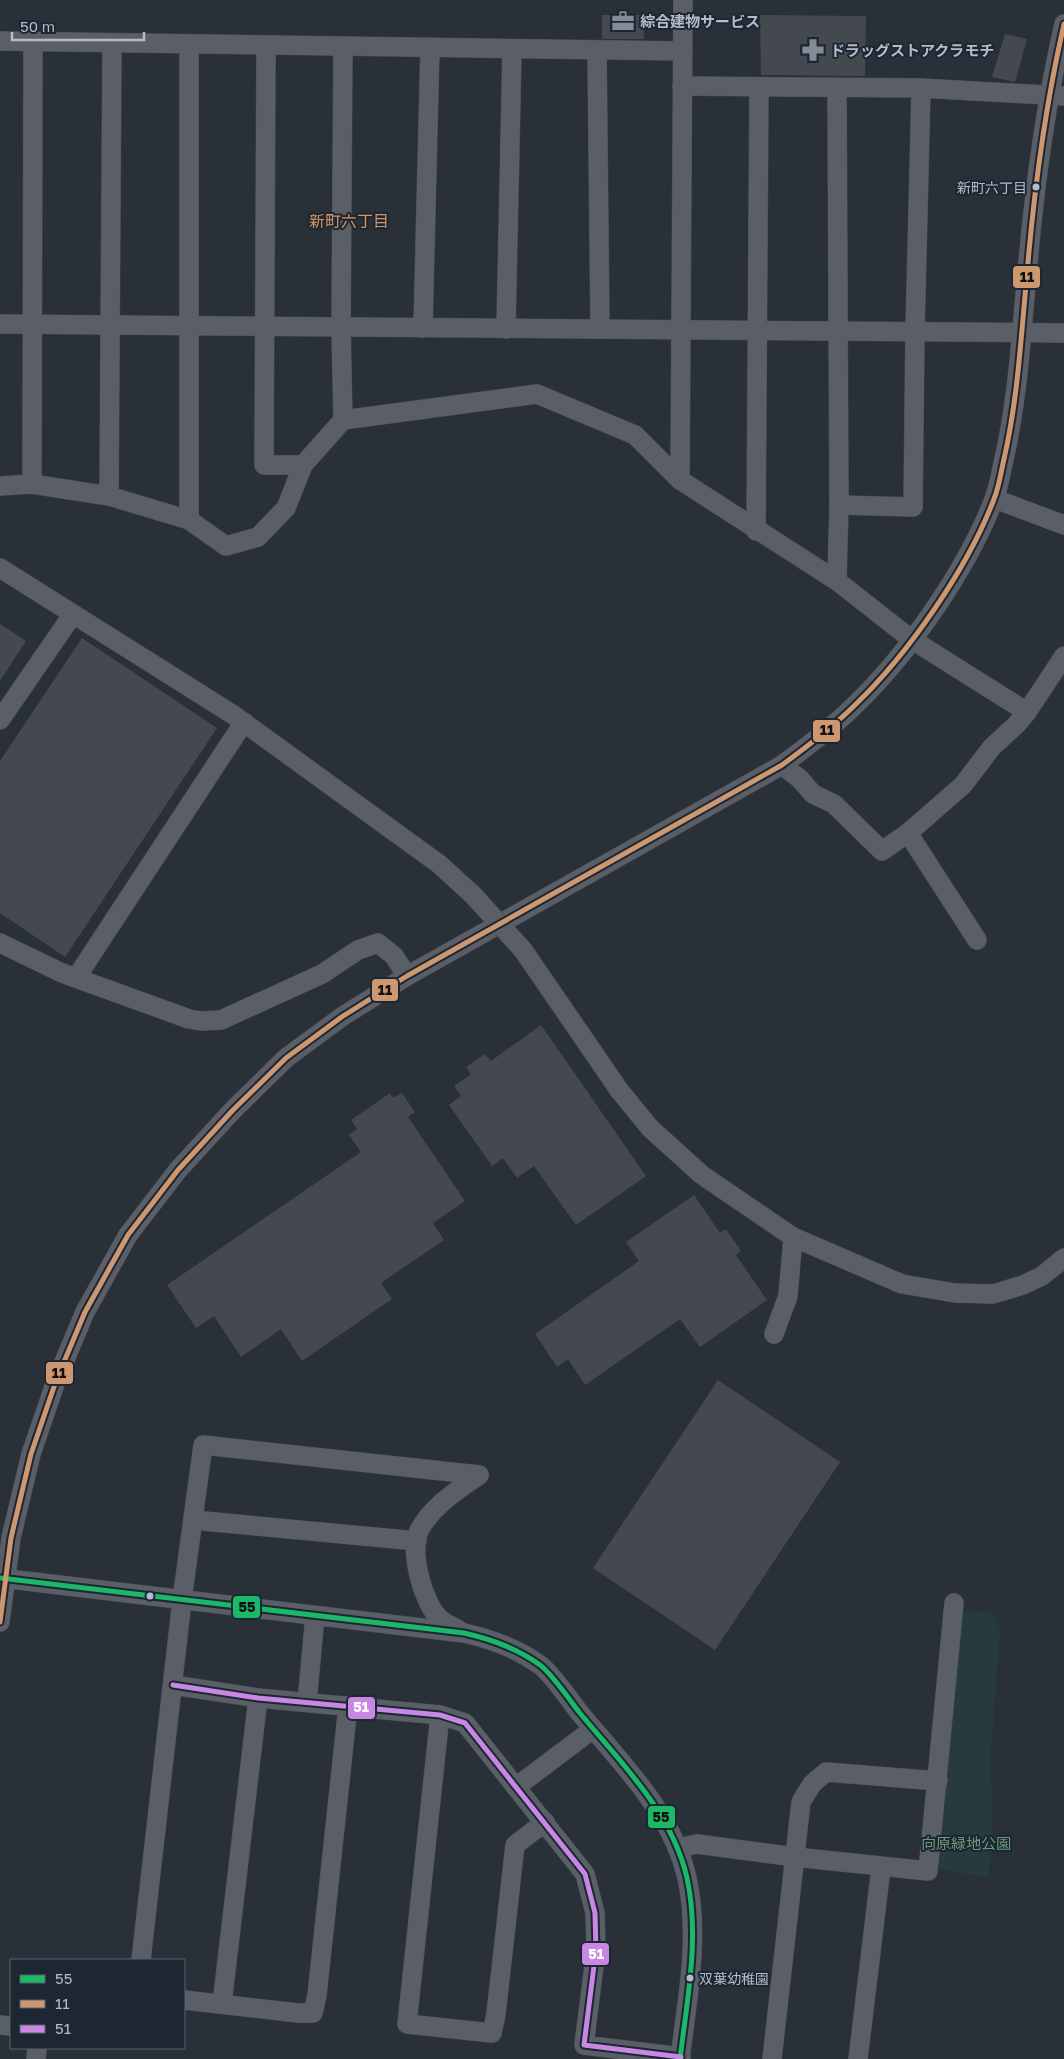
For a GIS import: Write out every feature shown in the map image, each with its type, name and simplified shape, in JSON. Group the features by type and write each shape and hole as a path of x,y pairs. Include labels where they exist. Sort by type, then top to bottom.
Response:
{"street":[{"path":"680,480 683,0"},
{"path":"0,1622 3,1578 19,1500 31,1454 56,1381 85,1312 128,1235 178,1170 233,1110 286,1058 344,1016 407,976 782,765 821,736 856,704 888,670 946,592 971,549 995,498 1008,441 1018,382 1031,220 1056,96 1064,24"},
{"path":"0,41 682,51"},
{"path":"32,484 33,42"},
{"path":"110,496 112,43"},
{"path":"188,520 189,44"},
{"path":"266,45 264,466 303,465"},
{"path":"343,46 341,327 343,420"},
{"path":"422,328 430,47"},
{"path":"506,329 512,48"},
{"path":"597,50 600,330"},
{"path":"682,86 921,88 1056,96"},
{"path":"756,531 759,87"},
{"path":"837,88 838,581"},
{"path":"839,505 913,507 921,88"},
{"path":"0,324 1064,333"},
{"path":"0,486 32,484 110,496 188,520 226,546 258,537 286,508 303,465 343,420 537,394 635,435 680,480 756,531 838,581 911,639 1027,712"},
{"path":"995,498 1064,525"},
{"path":"0,568 244,722 439,864 473,895 522,950 619,1090 650,1128 702,1175 793,1237 902,1284 955,1293 993,1294 1023,1285 1042,1276 1064,1258"},
{"path":"0,720 73,614"},
{"path":"782,765 800,779 813,794 834,804 882,851 908,833 963,785 992,747 1027,712 1064,656"},
{"path":"76,978 244,722"},
{"path":"908,833 977,940"},
{"path":"0,943 76,978 189,1019 201,1021 221,1020 322,974 358,950 378,943 394,956 407,976"},
{"path":"774,1334 788,1296 793,1237"},
{"path":"141,1959 182,1600 204,1445 479,1474 433,1510 418,1530 416,1565 419,1580 439,1618 464,1633"},
{"path":"193,1520 417,1541"},
{"path":"3,1578 464,1633 484,1638 517,1651 542,1666 646,1793 662,1816 678,1848 687,1879 692,1923 691,1962 680,2058 584,2045 596,1950 595,1913 585,1874 465,1723 440,1716 258,1698 172,1685"},
{"path":"678,1848 697,1844 881,1868 928,1871 954,1603"},
{"path":"307,1702 315,1616"},
{"path":"222,2004 258,1698"},
{"path":"185,2000 298,2013 313,2013 318,1986 348,1706"},
{"path":"440,1716 407,2024 492,2033 496,2014 515,1845 545,1822"},
{"path":"516,1787 593,1729"},
{"path":"772,2059 801,1802 812,1784 826,1772 938,1781"},
{"path":"858,2059 881,1868"}],"green space":[{"name":"向原緑地公園","path":"968,1611 992,1613 997,1619 1000,1630 991,1751 992,1841 988,1877 938,1869 962,1614"}],"building":[{"path":"602,15 644,15 644,39 602,39"},
{"name":"ドラッグストアクラモチ","path":"760,15 866,16 865,76 761,75"},
{"path":"1005,34 1027,39 1015,82 992,77"},
{"path":"0,624 26,641 0,681"},
{"path":"82,638 217,728 65,957 0,913 0,761"},
{"path":"541,1025 646,1176 576,1225 534,1166 517,1178 503,1158 492,1166 449,1105 461,1096 454,1086 471,1074 466,1067 485,1054 491,1061"},
{"path":"390,1093 393,1098 402,1093 415,1112 408,1117 465,1201 433,1223 444,1240 381,1283 392,1299 302,1361 281,1329 241,1357 214,1316 196,1328 167,1285 361,1152 349,1135 357,1129 351,1120"},
{"path":"694,1195 720,1233 726,1229 741,1251 736,1255 767,1300 700,1347 680,1319 585,1385 568,1359 557,1367 535,1334 639,1261 626,1242"},
{"path":"718,1380 840,1462 715,1650 593,1568"}],"transit line":[{"name":"11","path":"0,1622 11,1538 31,1454 56,1381 85,1312 128,1235 178,1170 233,1110 286,1058 343,1016 407,976 782,765 838,721 876,684 935,609 953,581 983,526 1000,479 1016,390 1033,211 1041,149 1051,86 1064,24"},
{"name":"55","path":"0,1578 464,1633 504,1645 540,1665 555,1680 643,1789 670,1831 680,1854 691,1900 692,1923 689,1991 680,2059"},
{"name":"51","path":"173,1685 258,1698 440,1715 465,1723 585,1874 595,1913 596,1950 584,2045 681,2057"}],"place":[{"name":"綜合建物サービス","path":"623,21"},
{"name":"ドラッグストアクラモチ","path":"813,50"},
{"name":"新町六丁目","path":"1036,187"},
{"name":"双葉幼稚園","path":"690,1978"}],"district":[{"name":"新町六丁目","path":"349,221"}]}
